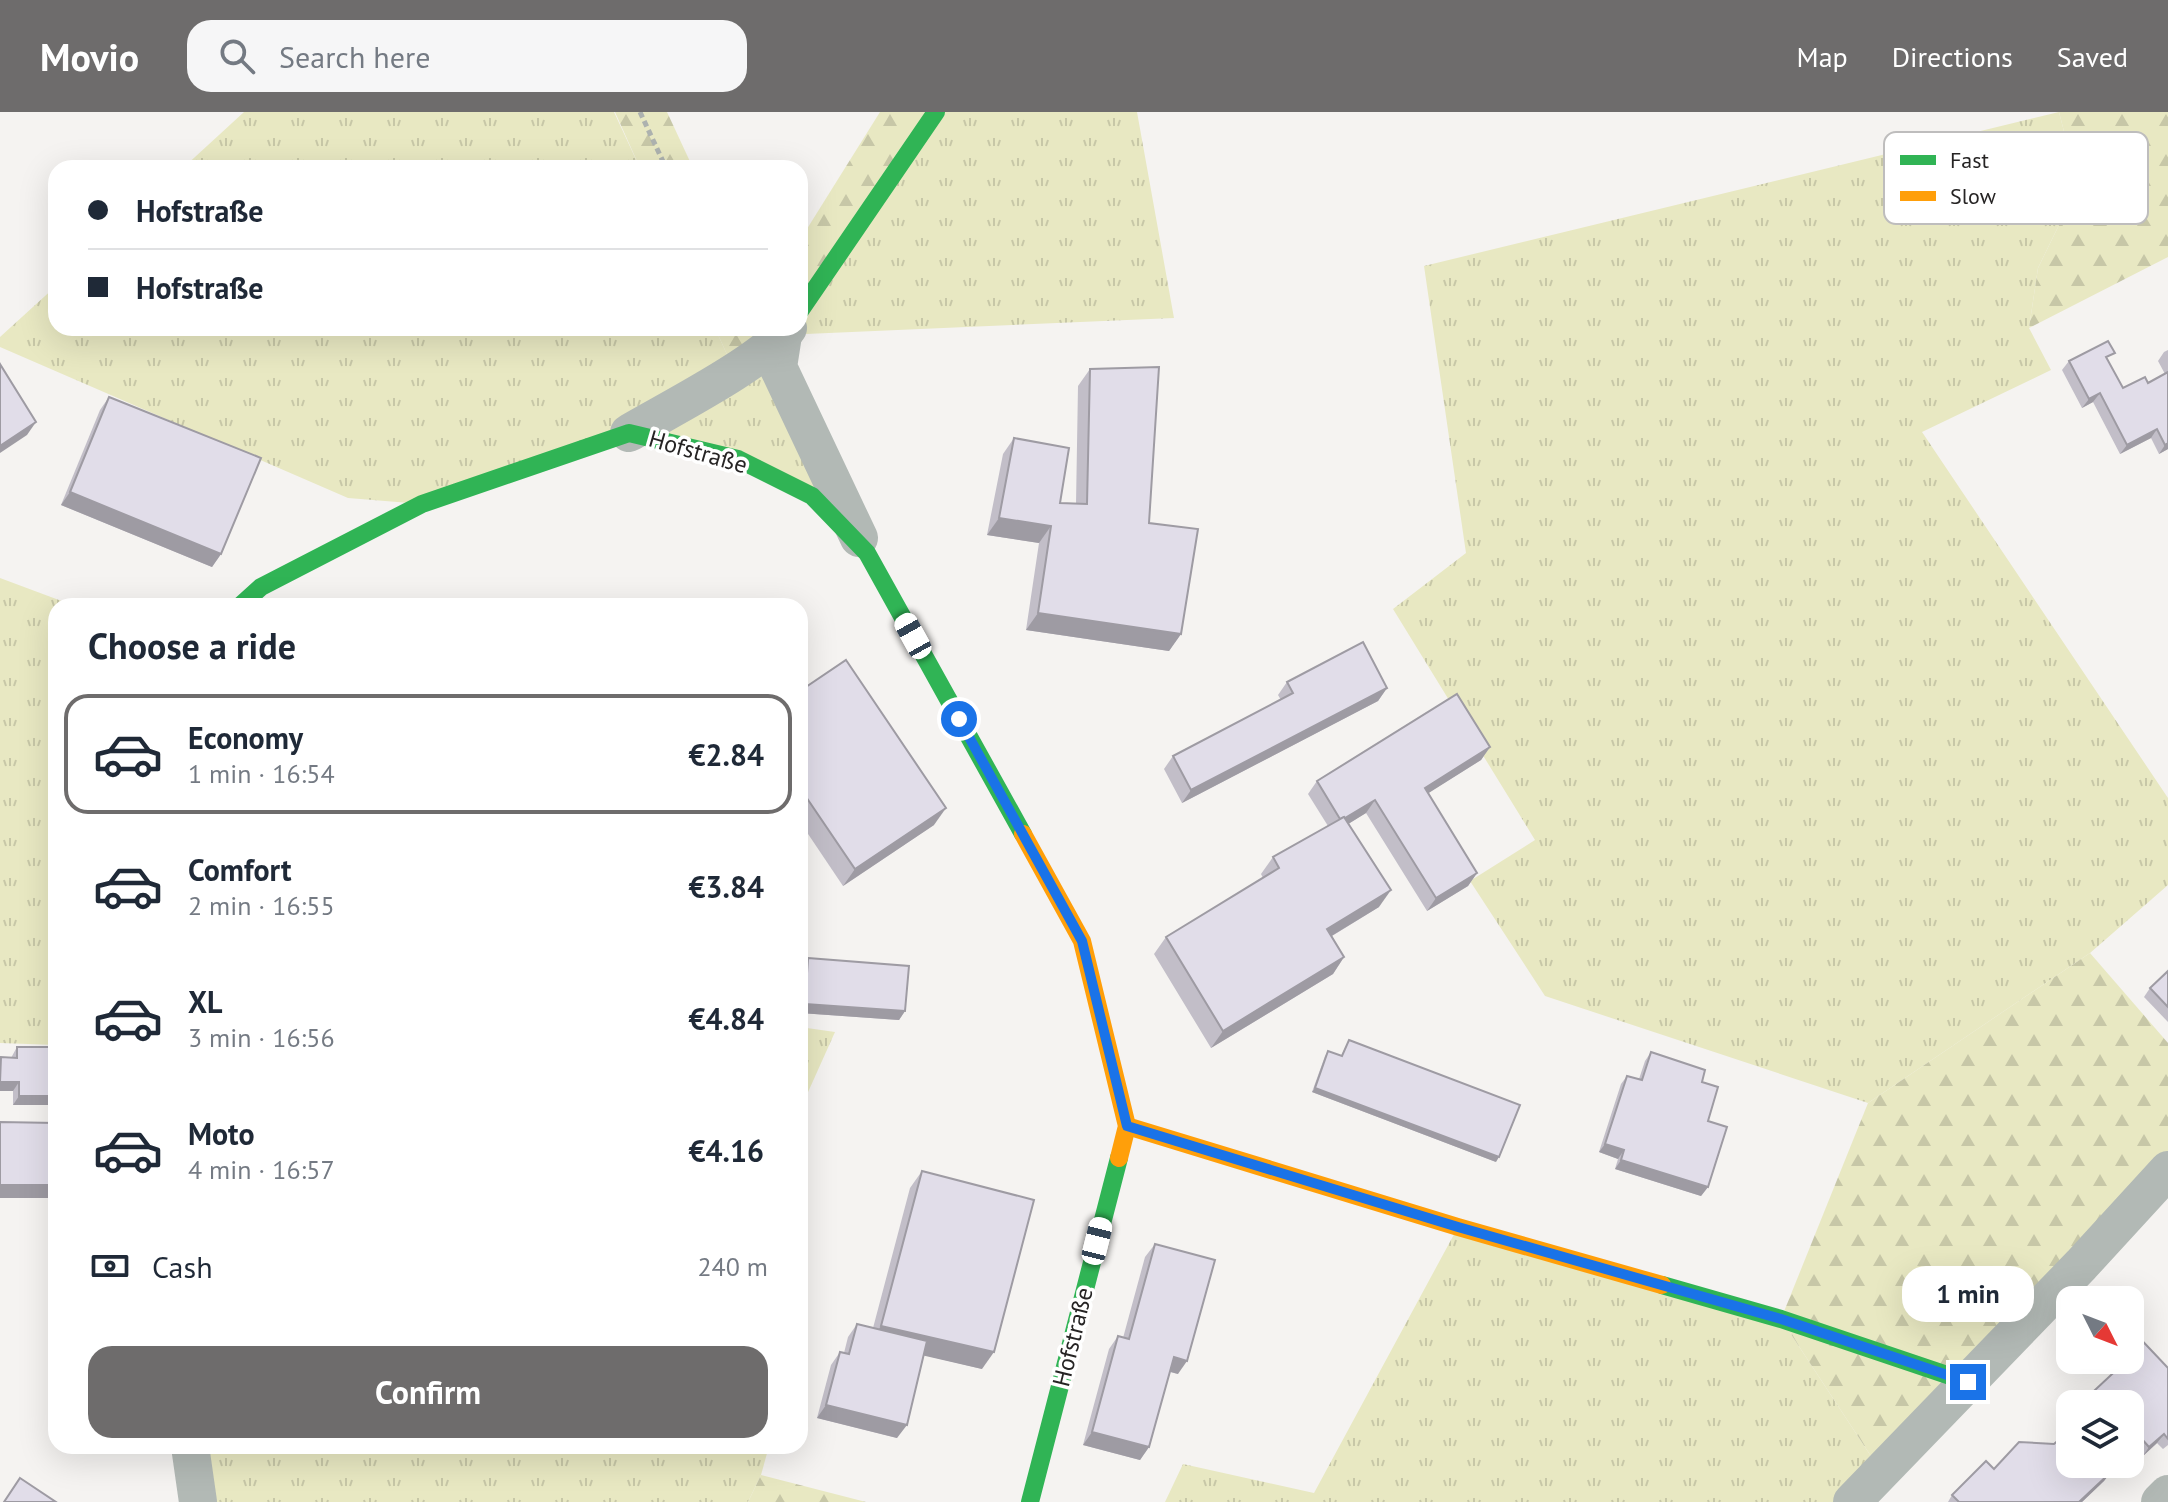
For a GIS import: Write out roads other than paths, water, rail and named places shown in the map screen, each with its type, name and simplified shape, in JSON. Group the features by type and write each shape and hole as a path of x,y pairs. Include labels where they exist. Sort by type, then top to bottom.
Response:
{"street":[{"path":"808,299 936,112"},
{"path":"629,433 753,358 778,336"},
{"path":"787,336 778,367 867,553"},
{"name":"Hofstraße","path":"249,598 261,587 422,504 629,433 738,459 763,471 812,496 867,553 1082,941 1127,1126 1030,1502"},
{"path":"1127,1126 1458,1227 1781,1319 1968,1382"},
{"path":"1852,1502 2081,1265 2168,1170"},
{"path":"191,1454 198,1502"},
{"path":"2160,1502 2168,1494"}]}
